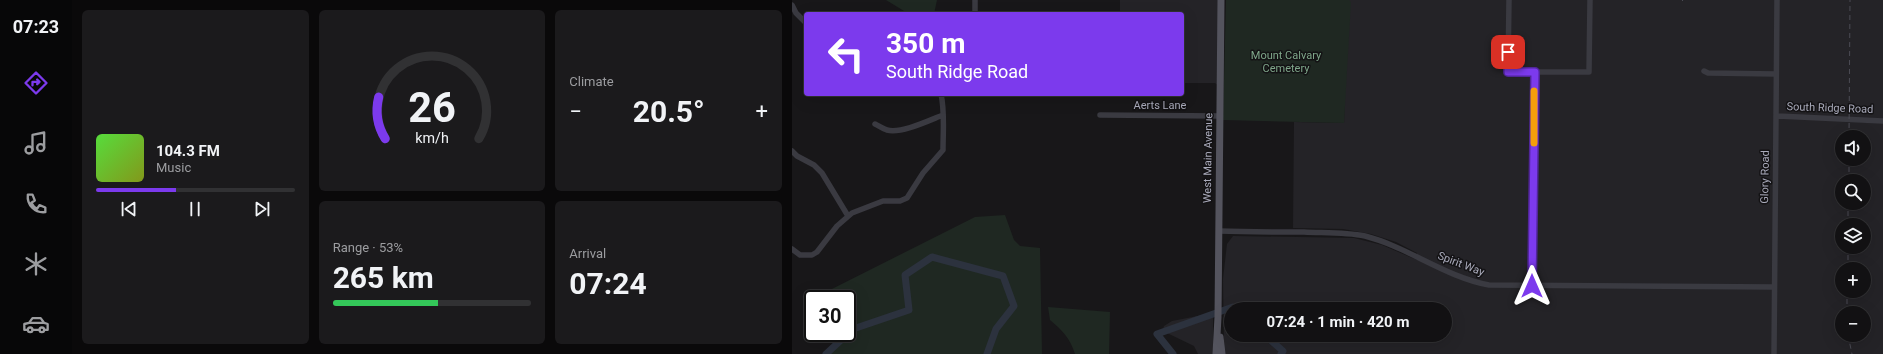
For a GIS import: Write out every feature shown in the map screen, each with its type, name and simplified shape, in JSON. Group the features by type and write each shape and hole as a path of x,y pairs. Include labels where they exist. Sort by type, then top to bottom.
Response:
{"main road":[{"name":"West Main Avenue","path":"1216,354 1218,317 1221,0"},
{"name":"West Main Avenue","path":"1218,317 1222,354"}],"street":[{"path":"975,0 975,11"},
{"path":"1509,0 1508,72 1590,72 1590,0"},
{"name":"Glory Road","path":"1774,354 1777,0"},
{"path":"792,5 796,13 804,21"},
{"path":"1704,71 1708,73 1776,74"},
{"path":"1532,286 1535,72"},
{"path":"792,249 800,255 812,255 817,252 834,229 848,216 858,210 883,201 907,198 923,173 943,150 943,115 945,109 942,96"},
{"path":"875,124 888,130 900,129 915,126 943,115"},
{"name":"Aerts Lane","path":"1100,115 1220,116"},
{"name":"South Ridge Road","path":"1776,116 1883,121"},
{"path":"792,151 797,156 814,165 822,173 848,216"},
{"name":"Spirit Way","path":"1219,232 1349,233 1389,244 1457,276 1473,281 1500,286 1774,287"}],"shaded area":[{"path":"1120,0 1221,0 1220,87 1215,83 1184,83 1184,12 1120,12"},
{"path":"1347,0 1883,0 1883,354 1224,354 1223,279 1227,244 1233,236 1354,238 1382,245 1417,260 1417,253 1396,242 1371,234 1343,229 1293,228 1294,122 1344,123"},
{"path":"1213,313 1213,354 1198,354 1194,346 1167,333 1163,329 1164,326 1172,321"}],"green space":[{"path":"886,0 937,0 934,12 906,12"},
{"name":"Mount Calvary Cemetery","path":"1226,0 1349,0 1351,2 1344,123 1223,120"},
{"path":"1005,215 1014,240 1020,246 1040,248 1042,354 830,354 834,342 856,342 856,290 830,290 975,217"},
{"path":"1048,307 1110,312 1109,354 1075,354 1071,343 1050,320"}],"waterway":[{"path":"826,354 853,329 909,310 905,275 932,257 1003,276 1014,306 996,329 987,354"},
{"path":"1173,354 1157,334 1224,310"},
{"path":"1273,342 1283,351 1281,354"}],"railway":[{"path":"1849,130 1850,0"},
{"path":"1849,166 1849,174"},
{"path":"1848,210 1848,218"},
{"path":"1848,254 1848,262"},
{"path":"1847,298 1847,306"},
{"path":"1849,342 1852,354"}],"slow traffic":[{"path":"1534,91 1534,143"}],"route":[{"path":"1508,52 1508,72 1535,72 1532,286"}]}
